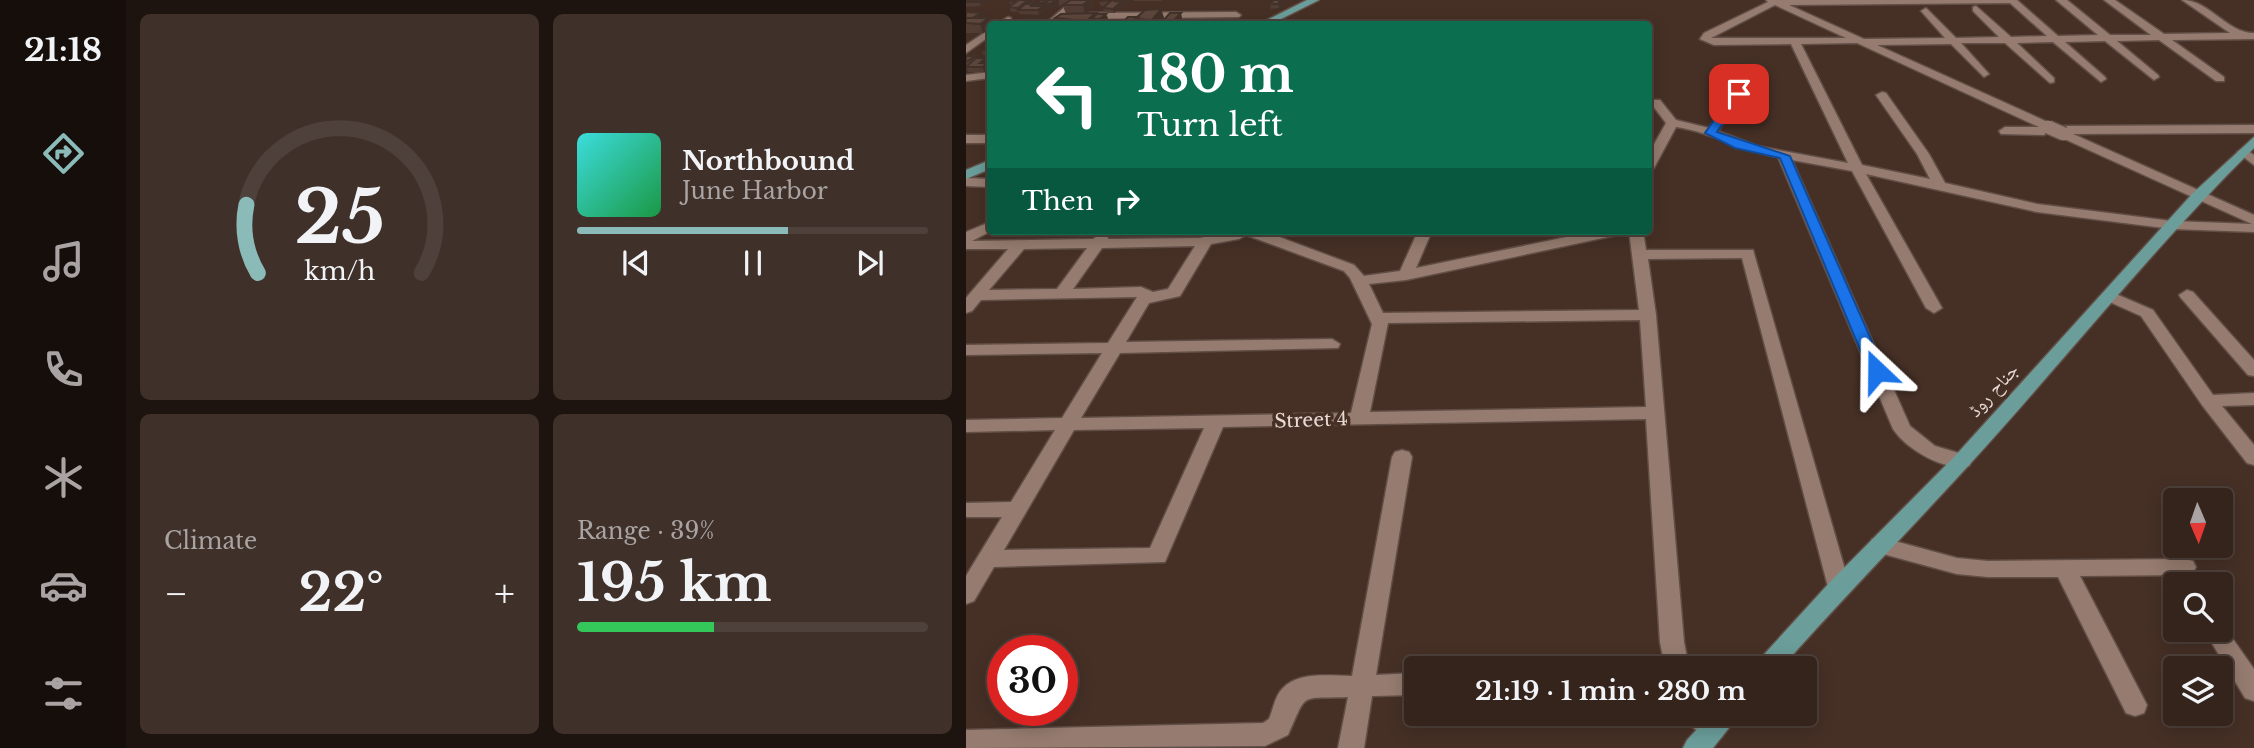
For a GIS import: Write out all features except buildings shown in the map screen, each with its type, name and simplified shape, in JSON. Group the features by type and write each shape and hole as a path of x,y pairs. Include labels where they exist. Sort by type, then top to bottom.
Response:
{"main road":[{"path":"1270,21 1314,0"},
{"path":"1280,21 1323,0"},
{"name":"جناح روڈ","path":"1778,656 1839,587 1962,461 2198,196 2250,151"},
{"path":"966,170 987,160"},
{"path":"966,176 987,166"},
{"path":"1696,748 1708,726"}],"street":[{"path":"1053,21 1079,0"},
{"path":"1059,16 1238,20 1232,0"},
{"path":"2101,79 2056,39 2012,0 1775,1 1707,35 1705,39 1714,43 1956,41 2010,39 2056,39 2248,36"},
{"path":"2061,0 2154,76"},
{"path":"2109,0 2220,79"},
{"path":"2187,0 2248,36"},
{"path":"1775,1 2046,129"},
{"path":"1976,9 2050,80"},
{"path":"1926,11 1984,75"},
{"path":"966,50 987,34"},
{"path":"1795,42 1857,169 1934,308"},
{"path":"1711,133 1746,82 1744,69"},
{"path":"966,78 987,75"},
{"path":"1882,95 1923,154 1940,186"},
{"path":"1656,102 1672,123 1711,133 1739,145 1784,156 1940,186 2050,211 2172,225 2254,228"},
{"path":"1653,147 1672,123"},
{"path":"2006,131 2254,129"},
{"path":"2064,132 2254,220"},
{"path":"966,139 987,139"},
{"path":"1784,156 1902,429 1916,445 1935,455 1962,461"},
{"path":"966,182 987,183"},
{"path":"966,238 987,228"},
{"path":"966,595 1143,299 1176,291 1209,239 1238,235"},
{"path":"1261,235 1349,268 1359,281 1378,318 1380,331 1359,419"},
{"path":"1406,275 1423,235"},
{"path":"1359,281 1406,275 1593,235"},
{"path":"1636,235 1648,314 1675,656"},
{"path":"966,245 1020,244 1102,237 1205,242"},
{"path":"1062,293 1102,237"},
{"path":"966,308 1020,244"},
{"path":"1639,255 1748,253 1839,587"},
{"path":"977,295 1142,292 1148,296"},
{"path":"2187,295 2254,371"},
{"path":"2109,296 2147,313 2208,401 2254,458"},
{"path":"1378,318 1648,314"},
{"path":"966,350 1332,344"},
{"path":"2208,401 2254,399"},
{"name":"Street 4","path":"966,426 1656,413"},
{"path":"988,559 1157,556 1216,422"},
{"path":"1352,748 1402,457"},
{"path":"966,510 1017,509"},
{"path":"1880,545 1956,566 2163,572"},
{"path":"2065,568 2135,705"},
{"path":"2224,642 2254,690"},
{"path":"966,742 1265,734 1279,727 1294,692 1310,687 1404,684"}],"route":[{"path":"1739,94 1711,133 1726,141 1784,156 1877,371"}]}
